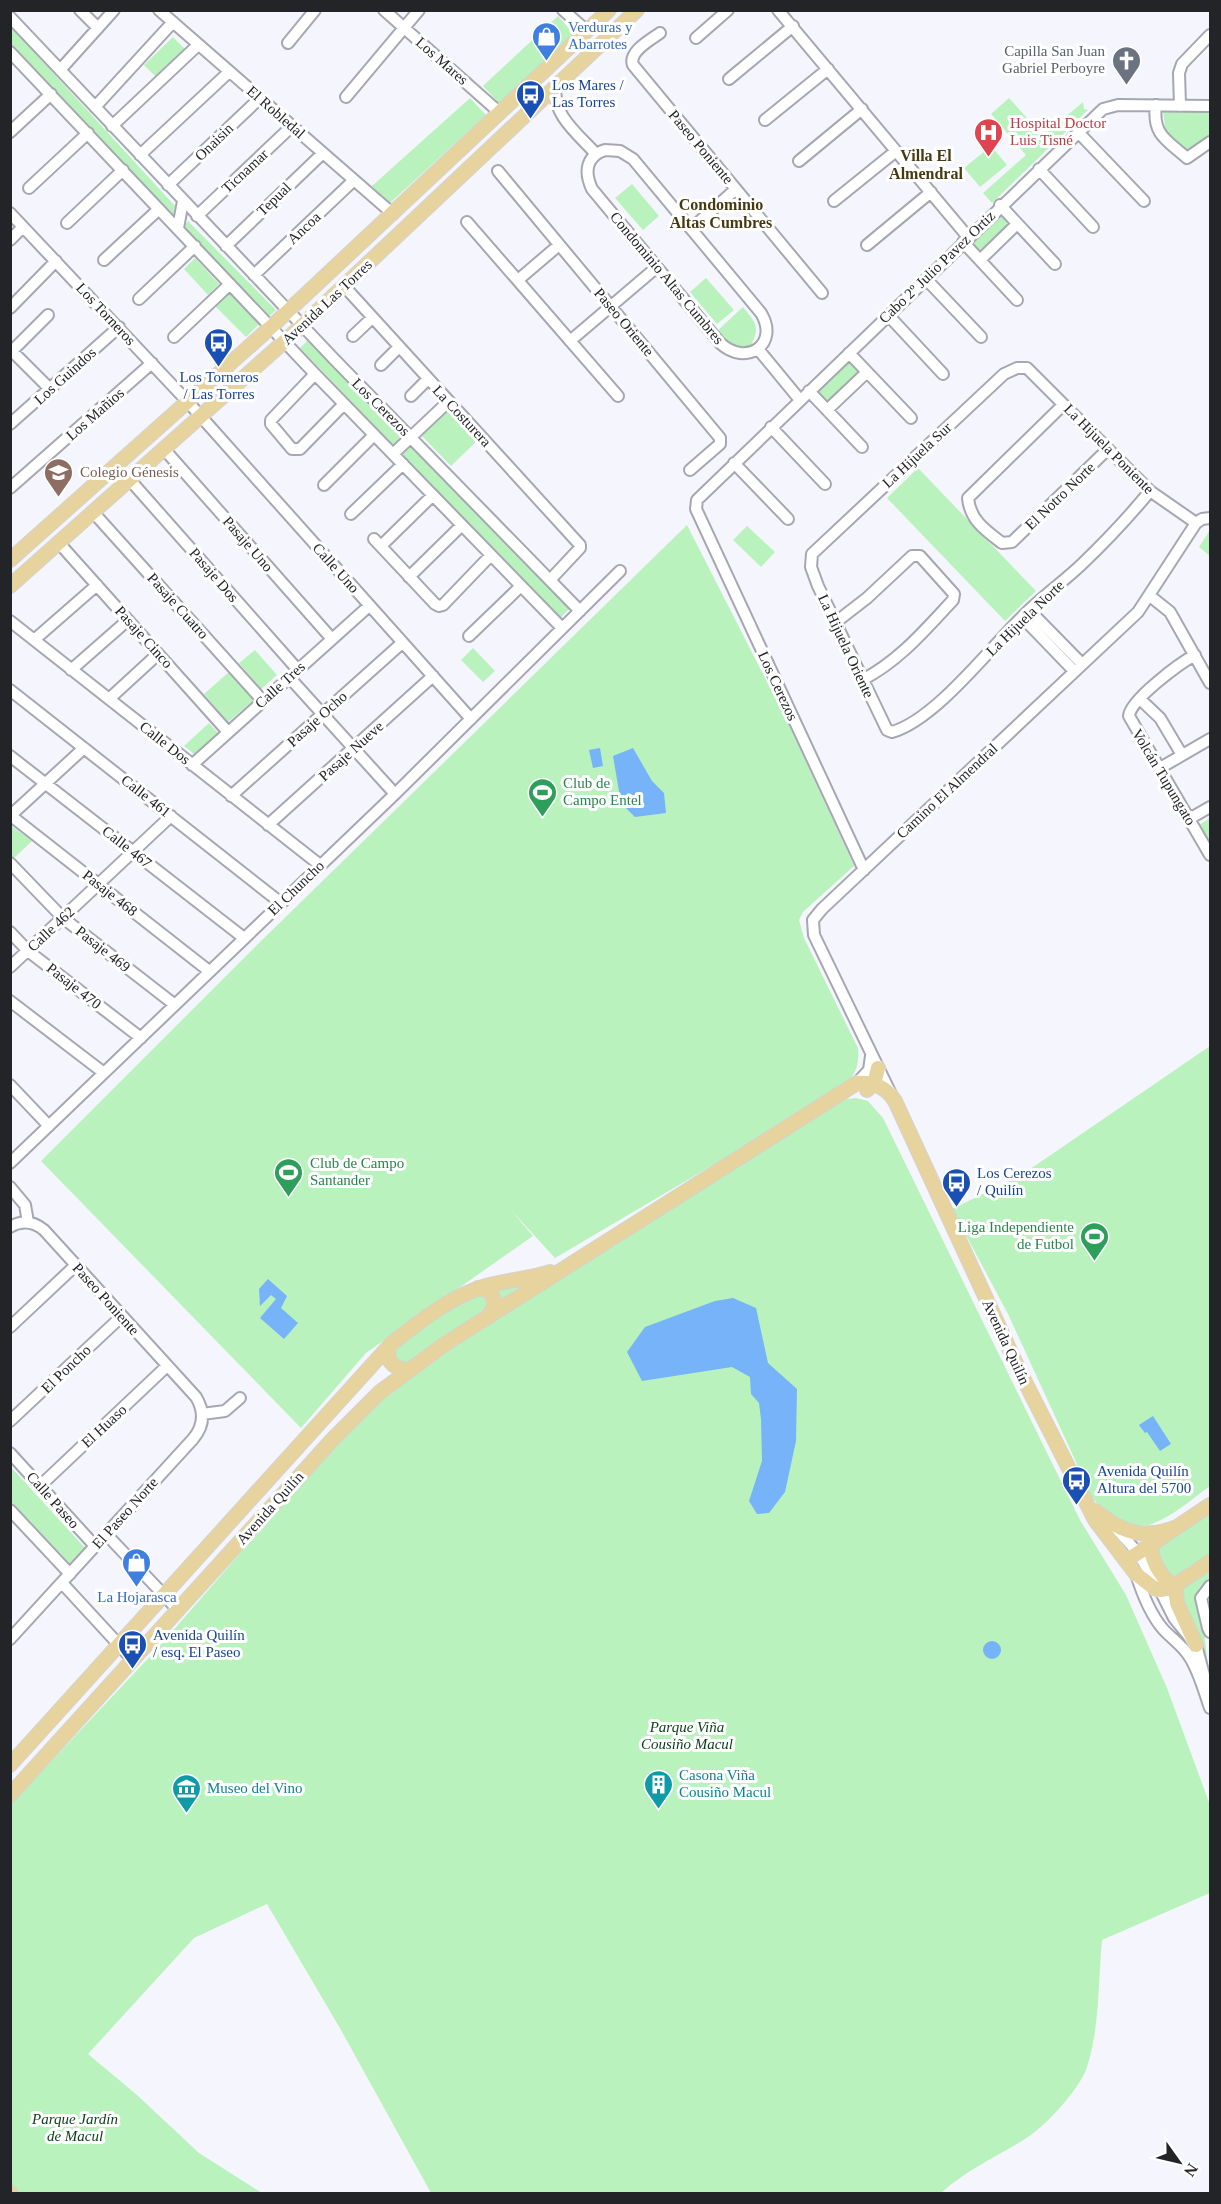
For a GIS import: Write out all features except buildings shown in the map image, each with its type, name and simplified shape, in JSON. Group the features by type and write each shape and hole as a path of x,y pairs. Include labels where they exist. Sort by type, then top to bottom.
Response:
{"main road":[{"name":"Avenida Las Torres","path":"10,586 285,342 637,10"},
{"name":"Avenida Las Torres","path":"13,552 188,402 271,327 604,15"},
{"path":"604,15 613,33"},
{"path":"489,123 492,134 502,138"},
{"path":"878,1068 865,1086 891,1095"},
{"name":"Avenida Quilín","path":"10,1795 356,1415 408,1370 568,1265 835,1096 865,1086 886,1100 901,1116"},
{"name":"Avenida Quilín","path":"891,1095 1019,1370 1095,1520 1132,1557 1136,1574 1149,1585 1160,1590"},
{"name":"Avenida Quilín","path":"10,1765 114,1642 164,1595 391,1344 445,1305 477,1288 529,1278 568,1265"},
{"path":"477,1288 487,1290 494,1298 494,1307 488,1317"},
{"path":"391,1344 388,1355 392,1365 408,1370"},
{"path":"1087,1504 1116,1527 1143,1534 1161,1532 1179,1526"},
{"path":"1132,1557 1210,1505"},
{"path":"1155,1541 1151,1550 1153,1558 1166,1581 1175,1585"},
{"path":"1160,1590 1175,1585 1210,1562"},
{"path":"1175,1585 1177,1603 1196,1644"}],"street":[{"path":"80,10 98,28"},
{"path":"60,70 114,10"},
{"name":"El Robledal","path":"159,10 393,214"},
{"path":"288,42 315,10"},
{"name":"Los Mares","path":"384,10 500,112"},
{"path":"346,97 419,10"},
{"path":"563,10 587,31"},
{"path":"696,38 729,10"},
{"path":"778,10 931,192 980,260 1017,300"},
{"name":"Los Cerezos","path":"10,17 302,326 580,611"},
{"path":"95,107 173,22"},
{"path":"729,79 793,27"},
{"name":"Paseo Poniente","path":"660,33 633,55 632,63 822,293"},
{"path":"1180,106 1179,73 1182,64 1205,46 1210,36"},
{"path":"112,126 198,45"},
{"name":"Los Cerezos","path":"12,57 51,94 315,374 562,628"},
{"path":"765,120 828,69"},
{"path":"140,155 229,72"},
{"path":"556,87 557,109 596,154 610,149 629,155 763,317 766,332 764,341 758,349 800,400"},
{"path":"10,132 51,94"},
{"name":"Onaisin","path":"168,185 260,98"},
{"path":"536,105 557,109"},
{"path":"1156,105 1154,120 1160,134 1187,158 1210,142"},
{"name":"Cabo 2º Julio Pavez Ortiz","path":"696,502 1098,112 1108,106 1210,106"},
{"path":"799,161 862,109"},
{"name":"Ticnamar","path":"197,216 292,126"},
{"path":"1078,132 1144,201"},
{"path":"29,188 88,133"},
{"path":"834,201 896,151"},
{"name":"Tepual","path":"226,246 323,153"},
{"name":"Condominio Altas Cumbres","path":"596,154 587,169 592,189 724,347 742,353 750,353 758,349"},
{"path":"1039,169 1093,227"},
{"path":"67,223 123,170"},
{"name":"Paseo Oriente","path":"498,171 721,439 720,444 690,470"},
{"name":"Ancoa","path":"254,275 354,180"},
{"path":"691,228 736,189"},
{"path":"867,245 931,192"},
{"path":"178,228 183,201"},
{"path":"1000,206 1055,264"},
{"path":"104,260 159,209"},
{"name":"Los Torneros","path":"10,213 201,417"},
{"path":"467,222 618,396"},
{"name":"Cabo 2º Julio Pavez Ortiz","path":"980,260 1017,224"},
{"path":"10,240 23,227"},
{"path":"518,280 559,245"},
{"path":"139,299 195,246"},
{"path":"10,308 56,261"},
{"path":"570,341 657,267"},
{"path":"926,279 981,337"},
{"path":"174,337 230,284"},
{"name":"La Costurera","path":"344,286 580,545 580,548 550,580"},
{"path":"48,315 11,350 50,389"},
{"path":"888,315 943,374"},
{"path":"353,336 372,318"},
{"name":"Los Guindos","path":"12,421 119,327"},
{"path":"381,365 399,347"},
{"path":"849,353 911,418"},
{"name":"Los Mañios","path":"10,488 152,363"},
{"name":"La Hijuela Sur","path":"812,554 1004,374 1017,368 1028,368"},
{"name":"La Hijuela Poniente","path":"1028,368 1150,491 1204,520"},
{"path":"827,410 867,372"},
{"path":"315,374 270,420 272,426 296,450 300,449 344,404"},
{"path":"411,396 428,379"},
{"path":"809,391 862,447"},
{"path":"393,454 449,402"},
{"name":"El Notro Norte","path":"1063,405 973,490 968,498 969,509 982,528 1002,543 1012,542 1108,449"},
{"name":"Calle Uno","path":"201,417 471,719"},
{"path":"771,427 825,484"},
{"path":"324,485 374,435"},
{"name":"Pasaje Uno","path":"164,449 332,639"},
{"path":"734,463 788,519"},
{"path":"351,514 403,464"},
{"name":"Pasaje Dos","path":"130,480 293,674 322,714 395,794"},
{"name":"La Hijuela Norte","path":"892,732 910,726 970,673 1025,613 1079,567 1125,521 1150,491"},
{"path":"433,495 377,542 435,604 441,606 491,555"},
{"name":"Los Cerezos","path":"696,502 696,509 864,870"},
{"name":"Pasaje Cuatro","path":"93,512 263,700"},
{"name":"Camino El Almendral","path":"891,1095 819,945 812,925 816,914 1138,612 1204,520"},
{"path":"409,577 462,525"},
{"name":"Pasaje Cinco","path":"59,543 228,732"},
{"name":"La Hijuela Oriente","path":"812,554 811,567 883,725 892,732"},
{"path":"836,622 867,598 912,556 920,556 954,594 953,600 904,652 862,680"},
{"path":"580,611 621,571"},
{"path":"34,640 97,585"},
{"path":"469,636 522,586"},
{"path":"1150,596 1170,612 1210,683"},
{"name":"Calle Tres","path":"192,765 369,606"},
{"name":"El Chuncho","path":"10,1163 395,794 580,611"},
{"path":"1025,613 1078,667"},
{"path":"71,670 128,620"},
{"name":"Calle Dos","path":"10,621 320,865"},
{"name":"Pasaje Ocho","path":"231,796 402,643"},
{"path":"109,699 159,654"},
{"path":"1182,755 1160,718 1140,699 1177,665 1195,654"},
{"name":"Pasaje Nueve","path":"268,825 433,676"},
{"name":"Calle 461","path":"10,690 281,903"},
{"name":"Volcán Tupungato","path":"1140,699 1129,711 1130,719 1210,855"},
{"path":"1160,768 1210,739"},
{"path":"11,816 84,748"},
{"name":"Calle 467","path":"10,756 244,938"},
{"path":"1189,819 1210,807"},
{"name":"Pasaje 468","path":"11,816 209,971"},
{"name":"Calle 462","path":"10,967 171,816"},
{"name":"Pasaje 469","path":"10,862 63,918 175,1005"},
{"name":"Pasaje 470","path":"10,932 28,951 141,1038"},
{"path":"10,1001 104,1073"},
{"path":"865,1086 870,1053"},
{"path":"11,1086 49,1126"},
{"path":"10,1187 25,1205 28,1222 10,1227"},
{"name":"Paseo Poniente","path":"28,1222 44,1230 196,1397 202,1414"},
{"path":"10,1327 76,1265"},
{"name":"El Poncho","path":"10,1422 122,1316"},
{"name":"El Huaso","path":"40,1486 167,1366"},
{"path":"202,1414 225,1411 240,1398"},
{"name":"El Paseo Norte","path":"10,1640 193,1439 200,1430 202,1414"},
{"name":"Calle Paseo","path":"10,1453 95,1546"},
{"path":"11,1512 70,1574"},
{"path":"1116,1527 1132,1557 1160,1590 1174,1618 1196,1644 1204,1675 1204,1688"},
{"path":"106,1534 178,1610"},
{"path":"1136,1574 1145,1599 1158,1623 1189,1655 1210,1708"},
{"path":"60,1585 132,1659"},
{"path":"1210,1586 1201,1598 1210,1632"}],"green space":[{"path":"558,16 574,34 499,103 483,86"},
{"path":"11,27 175,206 173,217 11,44"},
{"path":"173,37 185,49 156,77 144,65"},
{"path":"470,98 486,115 390,203 372,186"},
{"path":"1009,98 1043,136 1083,102 1084,109 1088,110 992,203 983,193 1026,155 991,114"},
{"path":"1210,111 1210,137 1186,152 1166,133 1163,112"},
{"path":"991,146 1007,165 980,187 964,168"},
{"path":"632,184 659,216 643,230 615,198"},
{"path":"1002,212 1015,225 981,257 972,248 976,237"},
{"path":"188,221 276,310 267,318 183,227"},
{"path":"195,258 219,284 208,295 184,269"},
{"path":"706,278 734,310 717,324 690,292"},
{"path":"229,292 260,323 246,337 215,306"},
{"path":"743,307 754,321 756,330 750,347 737,350 715,333"},
{"path":"308,340 404,436 394,446 300,348"},
{"path":"850,361 861,374 828,404 817,392"},
{"path":"449,410 478,440 451,466 422,436"},
{"path":"413,444 570,608 560,618 402,455"},
{"path":"918,468 1036,591 1005,621 887,498"},
{"path":"687,525 790,727 854,866 803,912 799,920 804,938 858,1048 855,1071 842,1089 555,1258 510,1209 533,1236 366,1353 301,1428 41,1161 257,945"},
{"path":"747,526 775,552 761,567 733,540"},
{"path":"1210,530 1210,556 1199,547"},
{"path":"473,648 495,671 483,682 461,660"},
{"path":"255,650 277,675 261,689 239,663"},
{"path":"229,672 254,700 228,722 204,694"},
{"path":"209,723 218,733 194,754 184,746"},
{"path":"1210,818 1210,844 1199,825"},
{"path":"10,825 32,841 13,859 11,857"},
{"name":"Liga Independiente de Futbol","path":"1210,1046 1210,1486 1160,1521 1136,1525 1110,1514 1096,1502 1089,1492 1008,1314 952,1209 1020,1176"},
{"name":"Parque Viña Cousiño Macul","path":"856,1098 868,1101 883,1118 1080,1520 1126,1595 1167,1688 1210,1805 1210,1893 1102,1940 1096,2020 1091,2052 1083,2076 1070,2096 1052,2117 1033,2133 972,2170 941,2193 431,2193 341,2030 267,1904 194,1938 88,2054 137,2095 199,2153 262,2193 20,2193 10,2184 10,1805 157,1649 371,1405 429,1362 715,1179 846,1099"},
{"path":"529,1284 499,1303 493,1290"},
{"path":"480,1294 489,1298 487,1313 410,1364 403,1365 395,1357 397,1349 430,1321"},
{"path":"10,1466 86,1549 71,1565 11,1501"},
{"path":"1210,1508 1210,1555 1175,1579 1169,1580 1154,1547"},
{"path":"1210,1567 1210,1581 1199,1588 1210,1683 1172,1595"}],"water":[{"path":"600,748 603,766 593,768 589,750"},
{"path":"633,748 652,781 664,793 666,813 635,817 621,803 613,756"},
{"path":"268,1279 287,1296 281,1308 298,1323 284,1339 260,1318 276,1299 271,1295 260,1306 259,1289"},
{"path":"733,1298 756,1308 768,1363 797,1389 796,1441 785,1492 769,1513 757,1514 749,1501 762,1461 759,1403 751,1394 750,1377 732,1367 642,1381 627,1352 645,1327 715,1301"},
{"path":"1153,1416 1171,1444 1160,1451 1147,1432 1145,1433 1139,1425"},
{"path":"992,1641 998,1644 1001,1650 998,1656 992,1659 986,1656 983,1650 986,1644"}],"place":[{"name":"Verduras y Abarrotes","path":"547,62"},
{"name":"Capilla San Juan Gabriel Perboyre","path":"1126,86"},
{"name":"Los Mares / Las Torres","path":"531,120"},
{"name":"Hospital Doctor Luis Tisné","path":"989,158"},
{"name":"Los Torneros / Las Torres","path":"219,368"},
{"name":"Colegio Génesis","path":"59,498"},
{"name":"Club de Campo Entel","path":"542,818"},
{"name":"Club de Campo Santander","path":"289,1198"},
{"name":"Los Cerezos / Quilín","path":"956,1208"},
{"name":"Liga Independiente de Futbol","path":"1095,1262"},
{"name":"Avenida Quilín Altura del 5700","path":"1076,1506"},
{"name":"La Hojarasca","path":"137,1588"},
{"name":"Avenida Quilín / esq. El Paseo","path":"132,1670"},
{"name":"Casona Viña Cousiño Macul","path":"658,1810"},
{"name":"Museo del Vino","path":"186,1814"}],"district":[{"name":"Villa El Almendral","path":"926,164"},
{"name":"Condominio Altas Cumbres","path":"721,213"}],"park label":[{"name":"Parque Jardín de Macul","path":"75,2128"}]}
